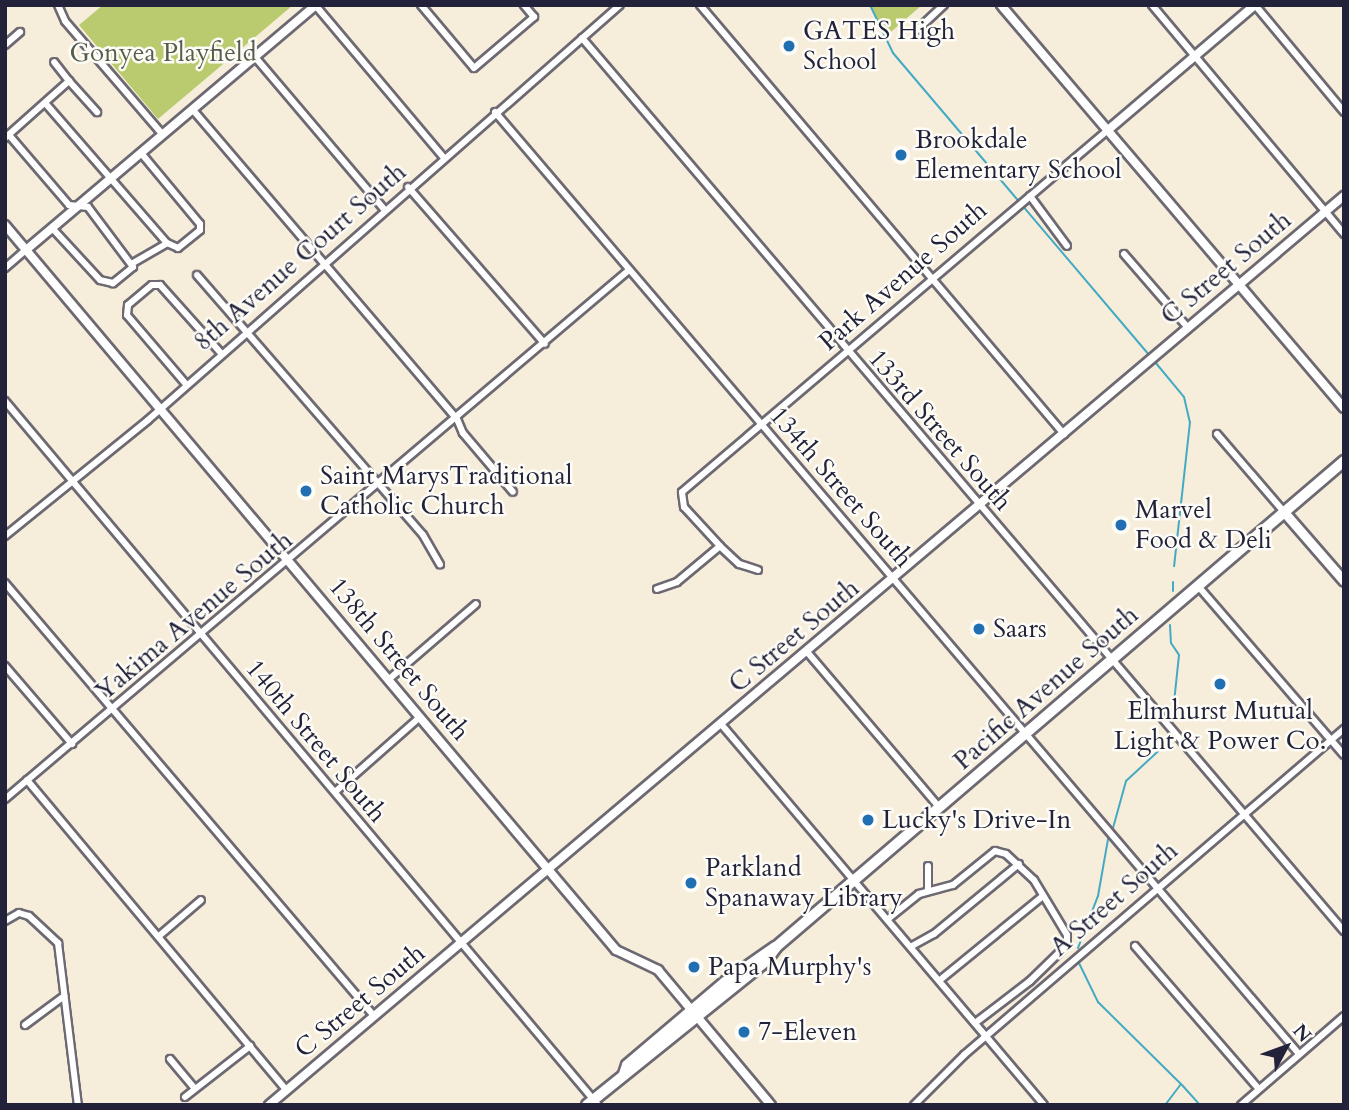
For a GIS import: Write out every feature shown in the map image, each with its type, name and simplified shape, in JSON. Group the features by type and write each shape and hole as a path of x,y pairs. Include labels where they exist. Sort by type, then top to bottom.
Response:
{"main road":[{"name":"Pacific Avenue South","path":"593,1103 624,1074 632,1072 759,954 776,947 1344,461"},
{"path":"1284,512 1344,581"}],"street":[{"path":"58,5 65,21 163,135"},
{"path":"5,268 316,5 443,157"},
{"path":"421,5 474,68 534,17 524,5"},
{"name":"8th Avenue Court South","path":"5,536 159,407 383,208 620,5"},
{"path":"699,5 1064,434"},
{"path":"917,30 944,5"},
{"path":"1001,5 1344,408"},
{"path":"1152,5 1344,234"},
{"path":"1255,5 1344,112"},
{"name":"Park Avenue South","path":"720,546 681,500 685,488 1255,5"},
{"path":"5,45 20,32"},
{"name":"133rd Street South","path":"582,38 847,352 1344,931"},
{"path":"255,57 383,208"},
{"path":"54,62 97,112"},
{"path":"69,81 7,136 69,205 88,207 133,263"},
{"path":"46,104 169,245"},
{"path":"193,110 457,419 463,433 513,492"},
{"name":"134th Street South","path":"495,112 1299,1054"},
{"path":"53,229 100,280 115,282 133,263 169,245 183,245 200,230 200,224 141,153"},
{"path":"408,187 545,344"},
{"path":"1030,195 1068,246"},
{"name":"C Street South","path":"269,1105 808,653 1344,195"},
{"name":"138th Street South","path":"5,225 620,954 655,968 771,1105"},
{"path":"1124,254 1188,328"},
{"name":"Yakima Avenue South","path":"5,799 289,562 629,271"},
{"path":"197,275 436,551 440,565"},
{"path":"185,383 128,315 128,305 157,284 220,352"},
{"name":"140th Street South","path":"5,401 593,1103"},
{"path":"1217,434 1284,512"},
{"path":"656,589 677,582 720,546 738,564 758,570"},
{"path":"5,583 374,1016"},
{"path":"1198,586 1344,755"},
{"path":"388,680 477,604"},
{"path":"808,653 939,807"},
{"path":"5,666 72,744"},
{"path":"335,792 420,717"},
{"path":"721,724 912,946 1044,1105"},
{"name":"A Street South","path":"914,1105 987,1035 1344,729"},
{"path":"27,780 286,1090"},
{"path":"888,919 929,890 953,884 995,851 1019,864 1043,896 1068,939 1064,951 975,1023"},
{"path":"912,946 934,934 1019,864"},
{"path":"928,866 929,890"},
{"path":"940,980 1043,896"},
{"path":"159,936 201,900"},
{"path":"5,921 24,914 54,937 60,948 78,1105"},
{"path":"1135,946 1259,1089"},
{"path":"24,1025 64,996"},
{"path":"1241,1105 1344,1016"},
{"path":"185,1097 250,1046"},
{"path":"170,1059 194,1088"}],"green space":[{"name":"Gonyea Playfield","path":"103,5 293,5 158,119 79,25"},
{"path":"870,5 922,5 885,37"}],"waterway":[{"path":"870,5 893,53 1149,355"},
{"path":"1155,362 1184,397 1190,422 1174,566"},
{"path":"1173,582 1173,591"},
{"path":"1170,625 1171,643 1179,655 1172,722"},
{"path":"1113,828 1126,781 1166,744 1170,735"},
{"path":"1078,948 1098,896 1108,839"},
{"path":"1078,961 1098,1002 1181,1084 1165,1105"},
{"path":"1182,1085 1200,1105"}],"place":[{"name":"GATES High School","path":"789,46"},
{"name":"Brookdale Elementary School","path":"901,155"},
{"name":"Saint MarysTraditional Catholic Church","path":"306,491"},
{"name":"Marvel Food & Deli","path":"1121,525"},
{"name":"Saars","path":"979,629"},
{"name":"Elmhurst Mutual Light & Power Co.","path":"1220,684"},
{"name":"Lucky's Drive-In","path":"868,820"},
{"name":"Parkland Spanaway Library","path":"691,883"},
{"name":"Papa Murphy's","path":"694,967"},
{"name":"7-Eleven","path":"744,1032"}]}
